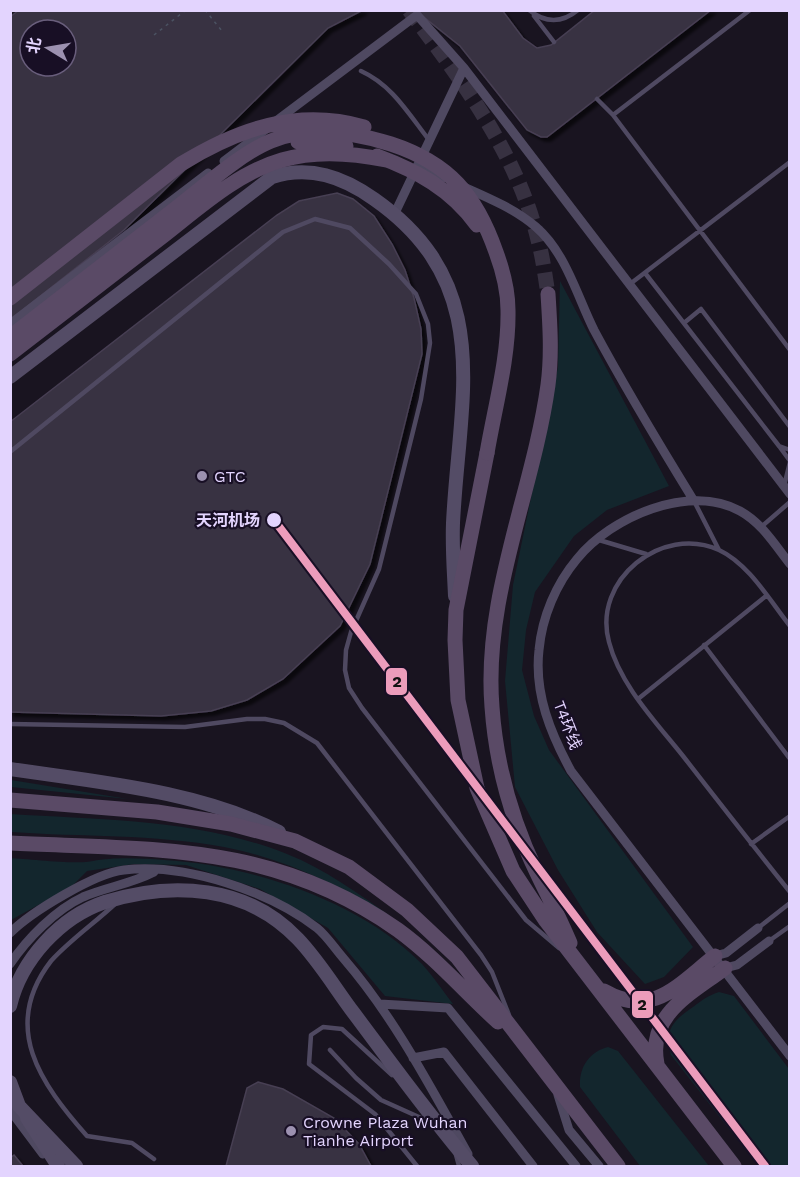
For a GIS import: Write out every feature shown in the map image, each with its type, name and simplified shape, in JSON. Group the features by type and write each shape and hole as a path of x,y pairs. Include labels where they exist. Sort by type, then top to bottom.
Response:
{"main road":[{"path":"10,298 181,164 212,146 255,128 302,119 338,121 387,136 424,163"},
{"path":"10,337 198,191 269,142 283,137 335,132 374,139 447,172 471,199 485,222 497,254 507,294 508,324 487,453 456,610"},
{"path":"250,154 277,145 321,142 352,148 386,160 423,176 454,197 497,254"},
{"path":"10,354 209,201 249,173 279,160 311,154 345,154 386,160"},
{"path":"10,377 272,177 296,171 334,176 359,188 394,214 440,268 458,309 462,332 464,386 453,524 458,700 477,788 513,870 579,965 734,1167"},
{"path":"548,294 551,338 548,384 538,437 500,595 492,663 492,706 500,767 515,821 579,965"},
{"path":"10,769 103,783 208,805 248,818 349,867 434,933 489,998 518,1040 618,1167"},
{"path":"10,800 189,816 231,824 295,841"},
{"path":"10,843 185,850 250,862 307,880 354,902 400,932 440,965 518,1040"},
{"path":"10,1006 20,980 45,942 80,914 122,897 159,890 207,891 238,900 270,916 311,954 438,1125 474,1167"},
{"path":"596,986 620,1000 636,1003 652,1002 720,962"},
{"path":"657,1067 654,1050 662,1019 720,962"},
{"path":"10,1084 13,1104 58,1167"},
{"path":"13,1104 76,1167"}],"street":[{"path":"10,324 417,15 464,68 787,490"},
{"path":"394,214 424,163 429,140 464,68"},
{"path":"424,163 515,212 537,228 558,254 583,308 629,395 694,501"},
{"name":"T4环线","path":"789,564 761,527 740,510 715,503 694,501 660,505 621,522 578,557 557,588 544,622 539,651 539,683 545,714 555,742 571,771 720,962 789,1056"},
{"path":"10,933 21,922 95,878 124,870 189,872 257,893 318,928 380,1004 474,1167"},
{"path":"10,964 21,949 58,914 82,898 141,879 156,871"},
{"path":"758,928 726,953 720,962 737,965 769,941"},
{"path":"380,1004 448,1008 576,1167"},
{"path":"413,1058 444,1052 532,1167"},
{"path":"10,1084 76,1167"},
{"path":"557,1090 569,1130 599,1167"},
{"path":"13,1104 52,1167"}],"lane":[{"path":"529,11 543,20 558,21 578,10"},
{"path":"613,115 750,10"},
{"path":"529,11 554,42"},
{"path":"361,71 390,89 429,140"},
{"path":"597,99 613,115 789,350"},
{"path":"630,284 789,162"},
{"path":"10,452 283,232 315,219 350,228 389,264 416,294 425,311 430,343 421,399 379,569 351,632 346,650 345,670 350,688 362,708 526,920 579,965"},
{"path":"645,273 789,461 787,490"},
{"path":"684,323 701,309 789,427"},
{"path":"779,446 789,450"},
{"path":"694,501 719,550"},
{"path":"761,527 789,502"},
{"path":"600,540 646,554"},
{"path":"789,626 740,563 719,550 694,543 670,545 646,554 627,570 618,584 607,616 608,641 617,664 638,699 789,892"},
{"path":"638,699 766,596"},
{"path":"704,645 789,759"},
{"path":"10,724 186,727 247,718 284,723 302,731 317,743 481,955 501,992 518,1040"},
{"path":"751,844 789,816"},
{"path":"122,897 52,959 36,984 27,1010 25,1039 34,1068 56,1100 87,1136 132,1143 154,1159"},
{"path":"758,928 789,903"},
{"path":"769,941 789,926"},
{"path":"413,1092 342,1029 323,1027 311,1035 309,1064 375,1114 417,1167"},
{"path":"330,1050 381,1100 438,1125"},
{"path":"454,1144 459,1167"}],"path":[{"path":"154,35 186,10"},
{"path":"205,10 222,31"}],"shaded area":[{"path":"560,281 669,486 607,510 574,536 535,592 526,630 522,670 534,716 549,750 693,947 664,977 645,984 597,932 558,870 515,787 505,681 513,585 558,367"},
{"path":"11,780 128,799 11,787"},
{"path":"10,814 151,823 254,842 315,867 393,918 312,875 247,852 171,840 11,832"},
{"path":"10,858 76,862 118,858 155,859 197,863 267,878 302,890 368,922 397,942 422,964 453,1004 385,996 328,928 260,889 186,865 134,864 87,871 71,887 11,920"},
{"path":"719,992 734,996 789,1069 789,1166 758,1166 671,1055 668,1039 672,1026 686,1012"},
{"path":"608,1047 618,1051 709,1166 640,1166 580,1087 581,1073 587,1061 601,1049"}],"building":[{"path":"19,10 363,10 328,28 124,230 10,320 10,17"},
{"path":"408,10 502,10 523,38 537,48 551,45 595,10 711,10 547,137 541,137 527,130 460,46 421,15"},
{"name":"GTC","path":"337,193 353,199 374,216 392,244 405,270 414,298 421,329 422,354 370,564 340,626 283,679 247,700 211,711 161,716 10,712 10,422 277,215 299,201"},
{"name":"Crowne Plaza Wuhan Tianhe Airport","path":"258,1082 283,1089 334,1118 359,1144 371,1166 226,1166 247,1088"},
{"path":"14,1155 23,1166 10,1166 10,1158"}],"tunnel":[{"path":"409,10 486,119 517,178 538,240 548,294"}],"transit line":[{"name":"2","path":"274,520 765,1166"}],"place":[{"name":"GTC","path":"202,476"},
{"name":"天河机场","path":"274,520"},
{"name":"Crowne Plaza Wuhan Tianhe Airport","path":"291,1131"}]}
